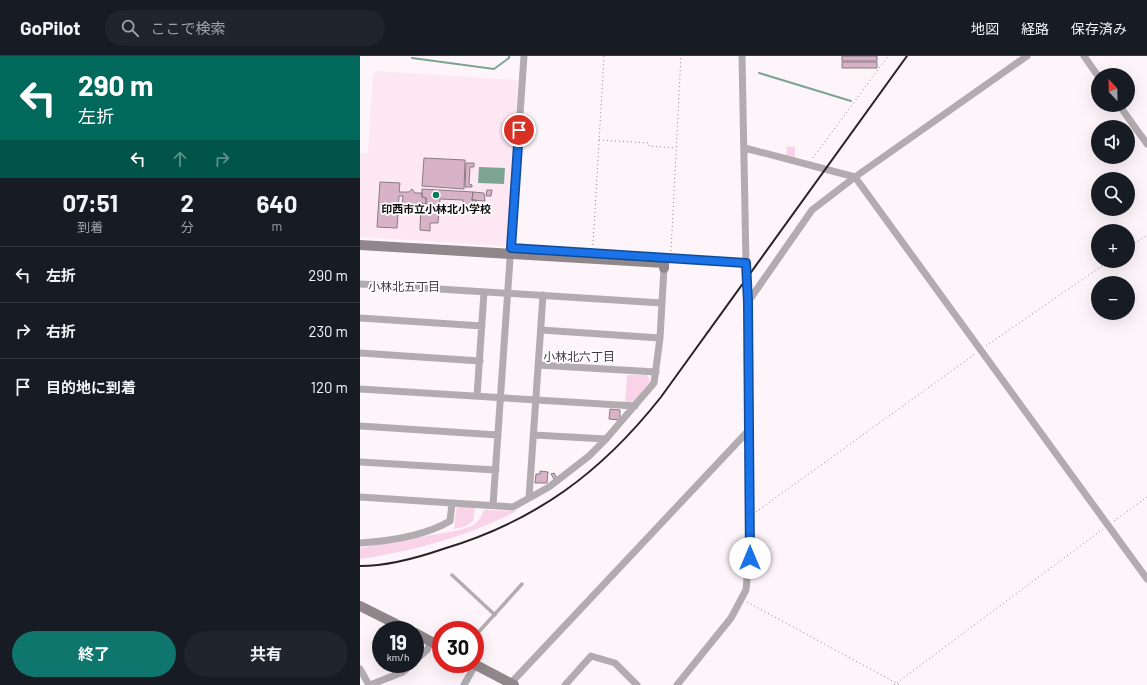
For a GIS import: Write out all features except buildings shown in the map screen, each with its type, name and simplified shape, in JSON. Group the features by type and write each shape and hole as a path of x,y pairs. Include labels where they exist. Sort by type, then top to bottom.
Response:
{"street":[{"path":"493,505 524,56"},
{"path":"677,685 720,633 742,599 746,590 749,517 749,430 748,302 742,56"},
{"path":"748,302 812,210 855,177 1027,56"},
{"path":"1084,56 1092,68"},
{"path":"1124,112 1147,144"},
{"path":"745,148 855,177 1147,579"},
{"path":"360,245 592,253 746,263"},
{"path":"360,497 513,506 549,487 589,456 606,439 654,383 660,338 664,263 511,251"},
{"path":"360,284 662,303"},
{"path":"477,396 484,292"},
{"path":"530,498 543,295"},
{"path":"360,318 482,326"},
{"path":"541,330 660,338"},
{"path":"360,353 480,361"},
{"path":"538,365 656,372"},
{"path":"360,389 635,406"},
{"path":"360,426 498,435"},
{"path":"484,669 512,684 749,430"},
{"path":"534,435 606,439"},
{"path":"360,462 496,470"},
{"path":"360,543 407,536 441,526 450,521 452,503"},
{"path":"360,606 390,621"},
{"path":"424,638 431,642 424,653"},
{"path":"565,685 591,656 615,663 637,685"},
{"path":"360,669 369,685 400,673"},
{"path":"464,685 470,673"}],"lane":[{"path":"452,575 495,615"},
{"path":"484,627 522,584"}],"path":[{"path":"592,253 604,56"},
{"path":"670,258 681,56"},
{"path":"808,165 888,56"},
{"path":"599,140 649,143 649,146 676,148"},
{"path":"1135,243 1147,235"},
{"path":"749,517 981,350 1099,268"},
{"path":"894,685 1147,497"},
{"path":"742,599 900,685"}],"shaded area":[{"name":"印西市立小林北小学校","path":"377,71 518,80 508,244 506,246 360,237 360,153 368,153 373,74"},
{"path":"787,146 795,147 795,158 786,156"},
{"path":"479,167 505,168 504,184 478,183"},
{"path":"627,375 647,375 650,381 634,403 625,402"},
{"path":"460,506 475,507 473,521 466,526 454,529 456,509"},
{"path":"484,510 517,511 478,528 421,547 360,559 360,548 460,530 469,527 480,518"}],"waterway":[{"path":"412,58 494,69 509,58 509,56"},
{"path":"759,73 851,101"}],"railway":[{"path":"360,566 371,566 402,561 477,538 508,524 537,509 564,491 615,449 661,397 907,56"}],"place":[{"name":"印西市立小林北小学校","path":"436,195"}],"district":[{"name":"小林北五丁目","path":"404,286"},
{"name":"小林北六丁目","path":"579,356"}],"route":[{"path":"519,130 511,248 746,263 748,302 750,558"}]}
